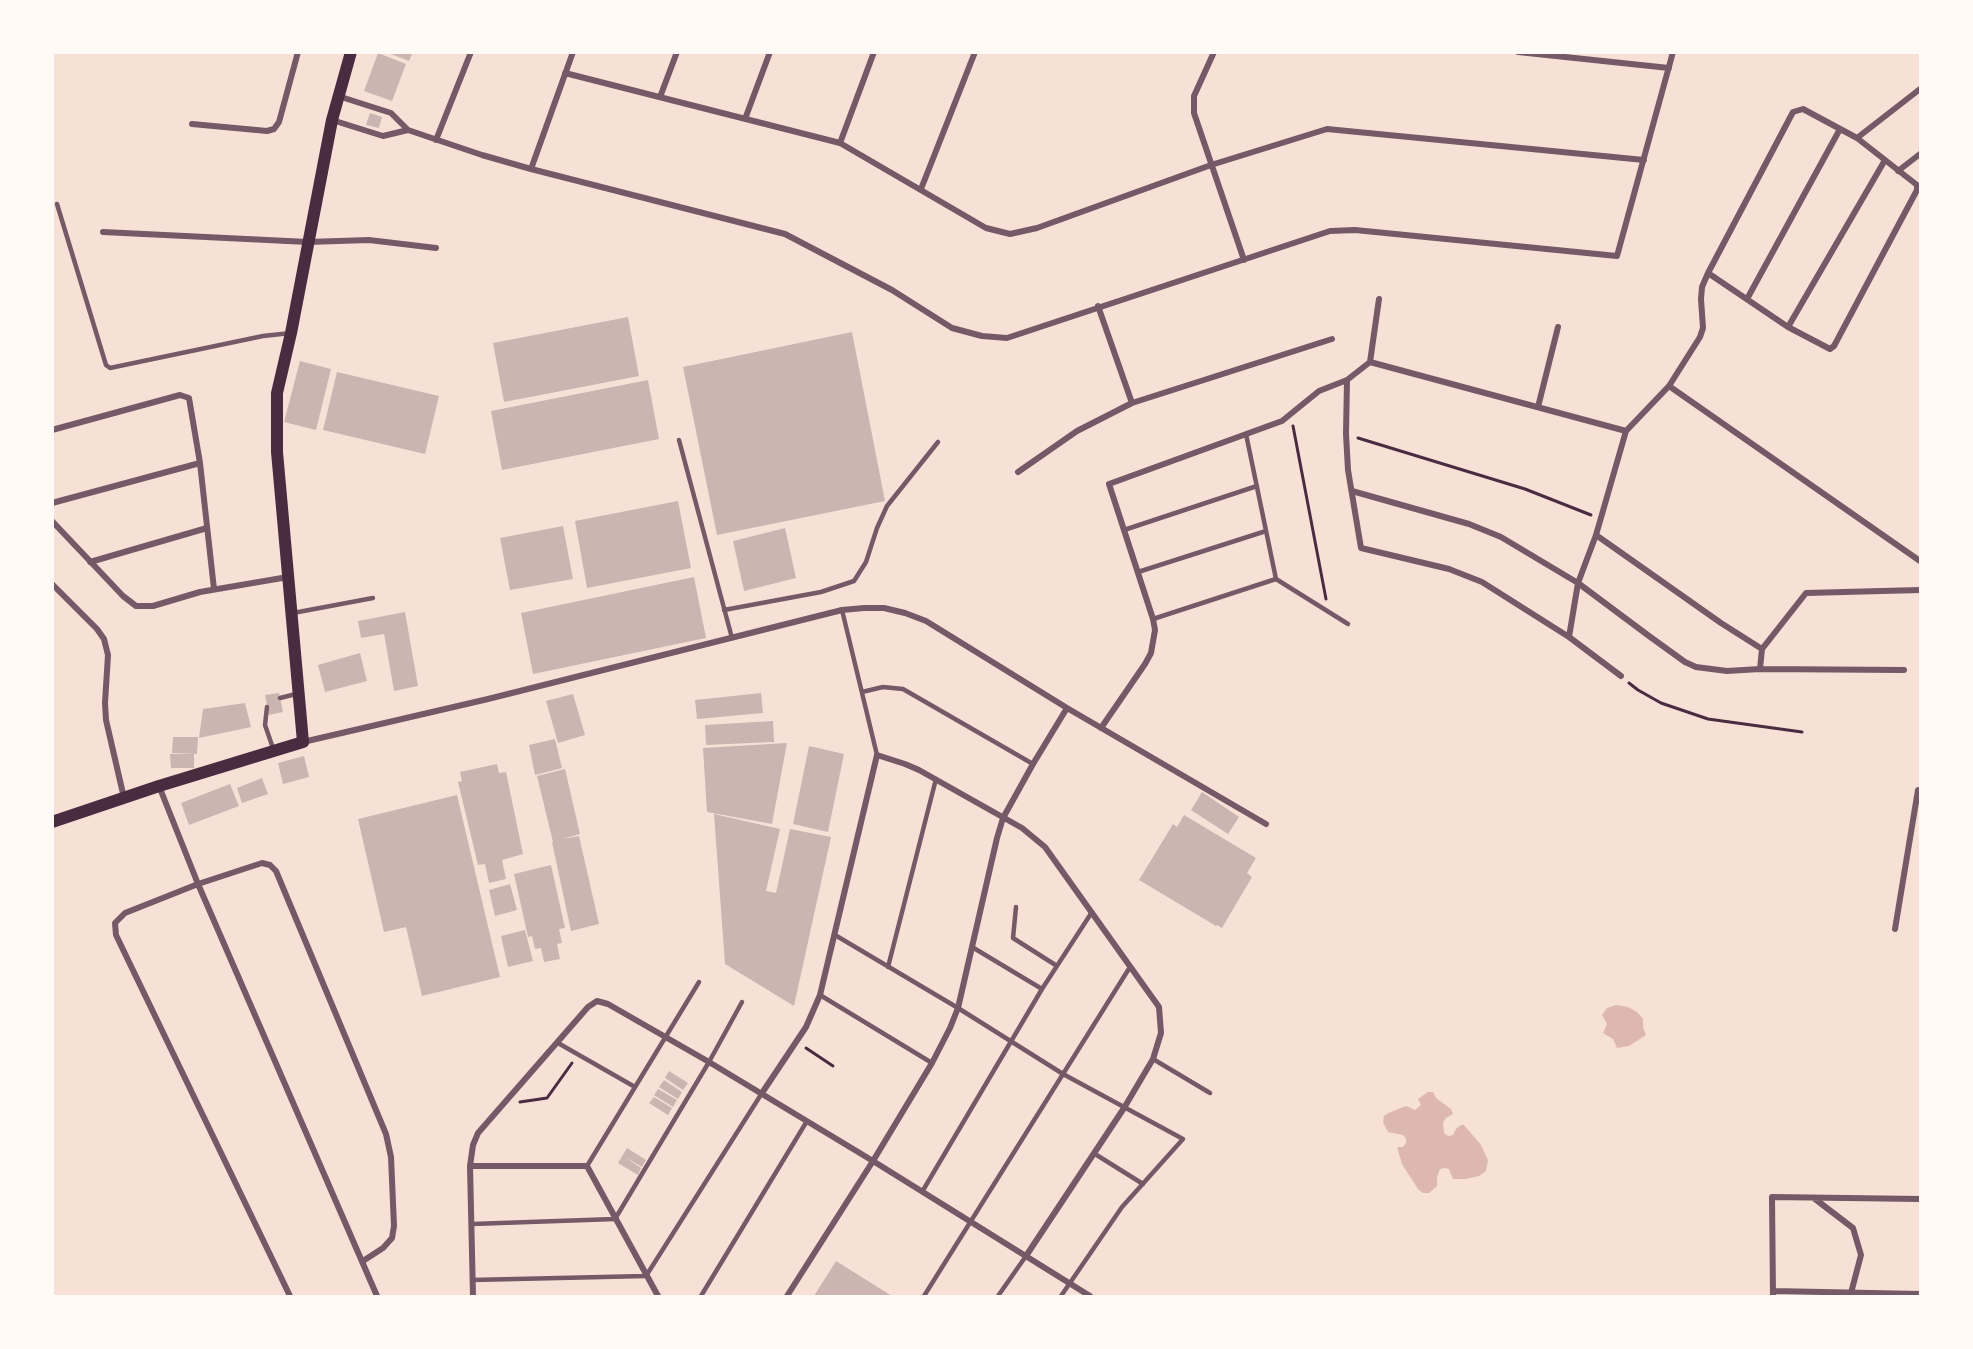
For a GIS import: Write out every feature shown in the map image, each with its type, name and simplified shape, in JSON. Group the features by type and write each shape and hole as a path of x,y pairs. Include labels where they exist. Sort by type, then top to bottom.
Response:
{"main road":[{"path":"52,822 159,786 303,742 277,452 277,393 291,333 332,120 351,52"}],"street":[{"path":"192,124 267,131 274,129 279,122 298,52"},
{"path":"436,140 471,52"},
{"path":"531,169 573,52"},
{"path":"660,97 677,52"},
{"path":"744,119 770,52"},
{"path":"840,143 874,52"},
{"path":"921,189 975,52"},
{"path":"1214,52 1194,96 1194,113 1244,260"},
{"path":"1518,52 1668,68"},
{"path":"338,96 391,112 408,130 436,140 531,169 785,234 892,291 952,328 982,336 1007,338 1330,231 1355,230 1617,256 1673,52"},
{"path":"565,73 840,143 986,228 1010,234 1037,228 1211,165 1327,129 1644,160"},
{"path":"1857,138 1920,89"},
{"path":"1569,637 1578,583 1596,535 1626,431 1669,386 1700,337 1703,328 1702,287 1708,273 1793,112 1803,109 1857,138 1917,185 1917,190 1834,346 1830,349 1788,327 1708,273"},
{"path":"332,120 383,136 408,130"},
{"path":"1747,299 1840,129"},
{"path":"1898,171 1920,154"},
{"path":"1788,327 1885,160"},
{"path":"103,232 308,242 369,240 436,248"},
{"path":"1101,728 1150,653 1155,630 1109,484 1282,421 1319,391 1347,380 1370,362 1379,299"},
{"path":"1098,306 1131,403"},
{"path":"1538,407 1558,327"},
{"path":"1018,472 1077,431 1131,403 1332,339"},
{"path":"1370,362 1626,431"},
{"path":"1347,380 1348,470 1361,548 1449,569 1482,582 1569,637 1621,676"},
{"path":"1669,386 1920,561"},
{"path":"52,430 180,394 189,398 200,463 214,589"},
{"path":"52,503 200,463"},
{"path":"1352,491 1485,530 1519,546 1578,583 1690,664 1711,670 1904,670"},
{"path":"52,521 123,596 136,606 153,606 214,589 288,577"},
{"path":"90,562 207,528"},
{"path":"1596,535 1762,649"},
{"path":"52,584 104,639 108,655 106,720 124,798"},
{"path":"1760,669 1762,649 1806,593 1920,590"},
{"path":"303,742 489,699 842,610 884,608 926,621 1066,708 1266,824"},
{"path":"787,1296 932,1063 958,1008 997,838 1004,818 1066,708"},
{"path":"762,1093 814,1013 835,935 877,755 905,764 936,779 1033,835 1045,847 1159,1007 1161,1033 1153,1059 1124,1108 1026,1256"},
{"path":"159,786 198,884 377,1296"},
{"path":"1895,929 1918,790 1920,790"},
{"path":"290,1296 116,935 115,923 125,913 198,884 261,863 270,865 276,871 386,1134 391,1157 394,1226 392,1238 383,1248 363,1261"},
{"path":"473,1296 470,1166 473,1145 478,1133 588,1007 597,1002 608,1004 762,1093 1089,1296"},
{"path":"470,1166 587,1166 658,1296"},
{"path":"1920,1199 1772,1197 1773,1294 1920,1294"},
{"path":"1815,1198 1852,1228 1861,1255 1851,1293"}],"lane":[{"path":"57,204 106,365 110,368 263,336 291,333"},
{"path":"1246,434 1276,579 1348,624"},
{"path":"679,440 732,638"},
{"path":"724,610 820,592 854,581 866,562 887,506 938,442"},
{"path":"1124,530 1257,486"},
{"path":"1138,572 1266,531"},
{"path":"1153,619 1276,579"},
{"path":"292,613 373,598"},
{"path":"842,610 877,755"},
{"path":"862,692 883,687 903,689 1033,764"},
{"path":"280,698 299,693"},
{"path":"267,707 265,725 274,751"},
{"path":"888,967 936,779"},
{"path":"1016,908 1013,938 1057,966"},
{"path":"922,1192 1042,989 1092,912"},
{"path":"835,935 958,1008 1062,1074 1183,1139 1122,1208 1061,1296"},
{"path":"972,947 1042,989"},
{"path":"924,1296 1130,967"},
{"path":"587,1166 699,982"},
{"path":"820,995 932,1063"},
{"path":"472,1224 615,1219 709,1062 742,1002"},
{"path":"558,1043 635,1087"},
{"path":"1153,1059 1210,1092"},
{"path":"472,1280 646,1276 762,1093"},
{"path":"701,1296 807,1121"},
{"path":"1095,1154 1143,1184"},
{"path":"998,1296 1026,1256"}],"path":[{"path":"1291,415 1328,610"},
{"path":"1346,434 1525,489 1601,519"},
{"path":"1621,676 1638,690 1661,703 1685,712 1708,719 1802,732"},
{"path":"796,1042 833,1066"},
{"path":"502,1105 547,1098 579,1054"}],"shaded area":[{"path":"1616,1005 1628,1007 1637,1012 1643,1019 1646,1035 1629,1046 1617,1048 1613,1039 1603,1033 1607,1024 1602,1015 1607,1008"},
{"path":"1428,1092 1433,1092 1436,1098 1451,1109 1453,1114 1443,1123 1444,1133 1448,1136 1453,1135 1456,1129 1464,1125 1481,1145 1488,1160 1486,1171 1479,1176 1466,1179 1453,1179 1449,1169 1440,1169 1437,1186 1429,1193 1423,1193 1402,1164 1397,1147 1403,1147 1406,1139 1403,1135 1388,1132 1383,1122 1384,1116 1388,1113 1406,1106 1415,1110 1421,1105 1418,1099"}],"building":[{"path":"386,52 413,52 409,61"},
{"path":"378,53 406,64 392,101 364,91"},
{"path":"370,113 382,117 379,128 366,125"},
{"path":"628,317 639,376 504,402 493,343"},
{"path":"852,332 885,501 717,535 683,367"},
{"path":"300,361 331,369 316,430 284,422"},
{"path":"337,372 439,396 425,454 323,430"},
{"path":"648,380 659,439 502,470 491,411"},
{"path":"678,501 691,568 587,588 575,521"},
{"path":"563,526 573,579 510,590 500,538"},
{"path":"785,528 796,578 744,591 733,541"},
{"path":"694,577 706,638 533,674 521,613"},
{"path":"405,612 418,686 394,691 384,634 361,638 358,621"},
{"path":"360,653 367,681 325,692 318,665"},
{"path":"279,693 283,712 269,715 265,695"},
{"path":"761,693 763,713 697,719 695,700"},
{"path":"573,694 585,735 558,743 546,701"},
{"path":"245,703 251,727 199,738 203,709"},
{"path":"773,721 774,742 706,745 705,725"},
{"path":"173,737 198,737 197,754 172,753"},
{"path":"555,739 562,768 535,775 529,745"},
{"path":"787,743 772,824 707,812 703,748"},
{"path":"809,746 844,754 828,832 793,824"},
{"path":"170,754 194,754 194,768 171,768"},
{"path":"304,756 309,777 283,784 278,763"},
{"path":"497,764 499,773 506,772 523,854 502,860 506,879 489,883 485,864 478,865 458,782 462,781 460,772"},
{"path":"565,769 580,834 562,839 579,836 599,924 571,931 537,776"},
{"path":"262,778 268,794 242,803 237,788"},
{"path":"230,784 239,806 189,825 181,803"},
{"path":"1202,792 1239,817 1228,834 1191,810"},
{"path":"457,795 500,977 422,996 406,927 384,932 358,819"},
{"path":"714,814 780,829 766,891 776,893 790,829 831,837 794,1006 725,964"},
{"path":"1184,815 1256,858 1247,873 1252,877 1222,928 1139,880 1173,824 1177,827"},
{"path":"551,865 565,928 559,929 562,943 557,944 560,959 544,962 541,948 535,949 532,936 528,937 514,874"},
{"path":"510,884 517,910 495,916 489,890"},
{"path":"525,930 533,961 508,967 501,936"},
{"path":"669,1071 688,1083 683,1090 665,1078"},
{"path":"664,1080 682,1092 678,1099 659,1087"},
{"path":"658,1089 677,1100 673,1107 654,1095"},
{"path":"654,1097 672,1108 668,1115 649,1103"},
{"path":"627,1148 646,1160 642,1167 625,1157 641,1168 638,1175 618,1163"},
{"path":"836,1261 892,1296 814,1296"}]}
